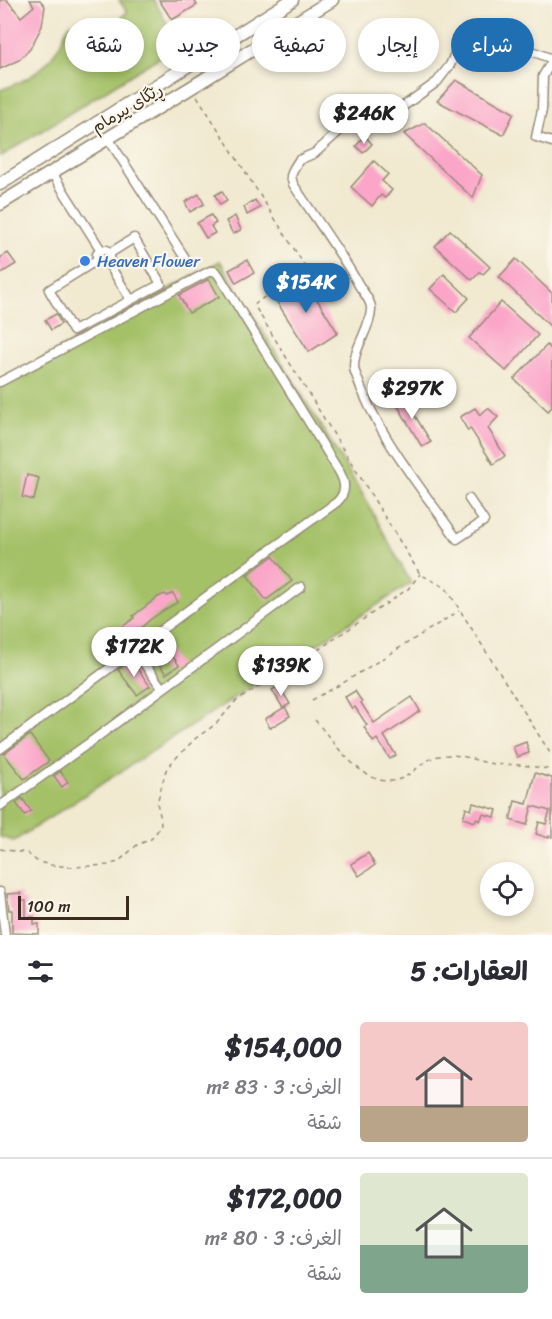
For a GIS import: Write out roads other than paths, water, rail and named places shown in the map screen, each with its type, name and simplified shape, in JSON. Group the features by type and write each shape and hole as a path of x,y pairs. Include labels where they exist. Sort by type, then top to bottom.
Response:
{"highway":[{"name":"ڕێگای پیرمام","path":"0,184 292,0"},
{"name":"ڕێگای پیرمام","path":"0,204 332,0"}],"street":[{"path":"469,499 484,521 457,539 392,447 354,369 371,305 356,278 292,184 291,176 299,160 315,153 356,116 370,112 398,110 437,82 450,65 462,38 469,30 477,29 552,60 543,76 542,110 536,137 552,142"},
{"path":"108,138 185,258"},
{"path":"52,173 101,250"},
{"path":"98,260 49,291 73,331 161,284 134,238 109,258 103,264 98,260 97,254 101,250 107,250 109,258 131,300"},
{"path":"0,382 210,271 214,271 218,274 344,480 344,491 337,502 0,749"},
{"path":"0,807 301,587"},
{"path":"134,650 162,688"},
{"path":"0,892 5,935"}],"place":[{"name":"Heaven Flower","path":"85,261"}]}
